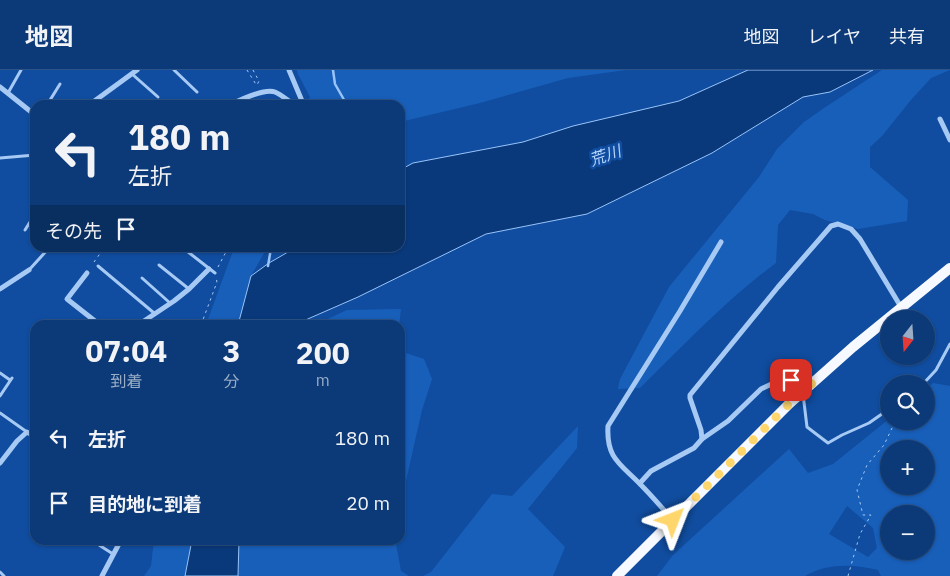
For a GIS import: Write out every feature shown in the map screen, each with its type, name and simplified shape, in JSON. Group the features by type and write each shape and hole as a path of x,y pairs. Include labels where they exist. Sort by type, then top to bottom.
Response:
{"main road":[{"path":"617,576 782,411 853,347 950,268"}],"street":[{"path":"289,70 302,100"},
{"path":"96,100 135,72"},
{"path":"0,87 30,111"},
{"path":"240,100 266,91 274,92 287,100"},
{"path":"940,118 950,140"},
{"path":"702,439 690,395 778,287 831,226 838,224 851,230 860,239 901,308"},
{"path":"673,520 640,483 617,462 607,439 608,426 721,242"},
{"path":"146,320 189,289 208,268"},
{"path":"0,289 29,270"},
{"path":"87,273 67,299 94,320"},
{"path":"640,483 651,471 694,448 702,439 728,421 761,389 778,381 804,378 816,380"},
{"path":"0,463 17,440 27,432 30,434"},
{"path":"102,576 118,545"}],"lane":[{"path":"7,93 21,70"},
{"path":"174,70 197,92"},
{"path":"135,72 158,97"},
{"path":"50,100 60,84"},
{"path":"0,158 30,155"},
{"path":"25,230 30,222"},
{"path":"29,270 45,252"},
{"path":"188,252 215,273"},
{"path":"159,265 189,289"},
{"path":"98,266 155,314"},
{"path":"142,278 171,303"},
{"path":"931,375 950,344"},
{"path":"0,374 11,379 0,396"},
{"path":"803,392 807,427 828,443 869,423 880,415"},
{"path":"0,413 27,432"},
{"path":"99,545 113,554"},
{"path":"0,572 4,576"}],"path":[{"path":"247,70 257,86 259,82 253,70"},
{"path":"87,273 101,252"},
{"path":"203,320 217,282 215,273 226,252"},
{"path":"848,576 860,534 871,514 863,515 857,490 867,465 884,445 891,430"}],"shaded area":[{"path":"297,70 626,70 568,78 480,103 405,121 405,100 308,100 310,97"},
{"path":"882,70 950,70 931,78 882,136 870,147 870,167 908,200 907,221 858,229 825,220 813,214 790,210 778,225 776,263 723,307 640,388 618,389 620,379 669,287 759,177 777,149 804,122"},
{"path":"233,252 265,252 251,276 240,320 208,320"},
{"path":"401,309 400,320 326,320 347,310"},
{"path":"405,353 424,359 432,379 422,410 405,485"},
{"path":"935,383 950,386 950,576 881,576 878,570 841,566 822,569 805,576 657,576 673,555 789,449 808,473 833,464 880,426 880,430 935,430","holes":["847,506 873,528 877,548 868,557 829,534"]},
{"path":"578,426 577,448 528,509 565,547 553,576 423,576 431,572 492,494 512,496"},
{"path":"153,545 191,545 185,576 144,576 151,566"},
{"path":"239,545 396,545 401,571 409,576 238,576"}],"water":[{"name":"荒川","path":"748,70 873,70 830,92 803,97 712,153 587,214 486,234 358,297 305,320 239,320 251,276 288,252 405,252 405,167 413,163 523,142 573,126 679,101"},
{"path":"191,545 239,545 238,576 185,576"}],"waterway":[{"path":"333,70 335,84 344,100"},
{"path":"268,266 270,252"}],"route":[{"path":"673,520 789,404 816,380 804,378 791,380"}]}
